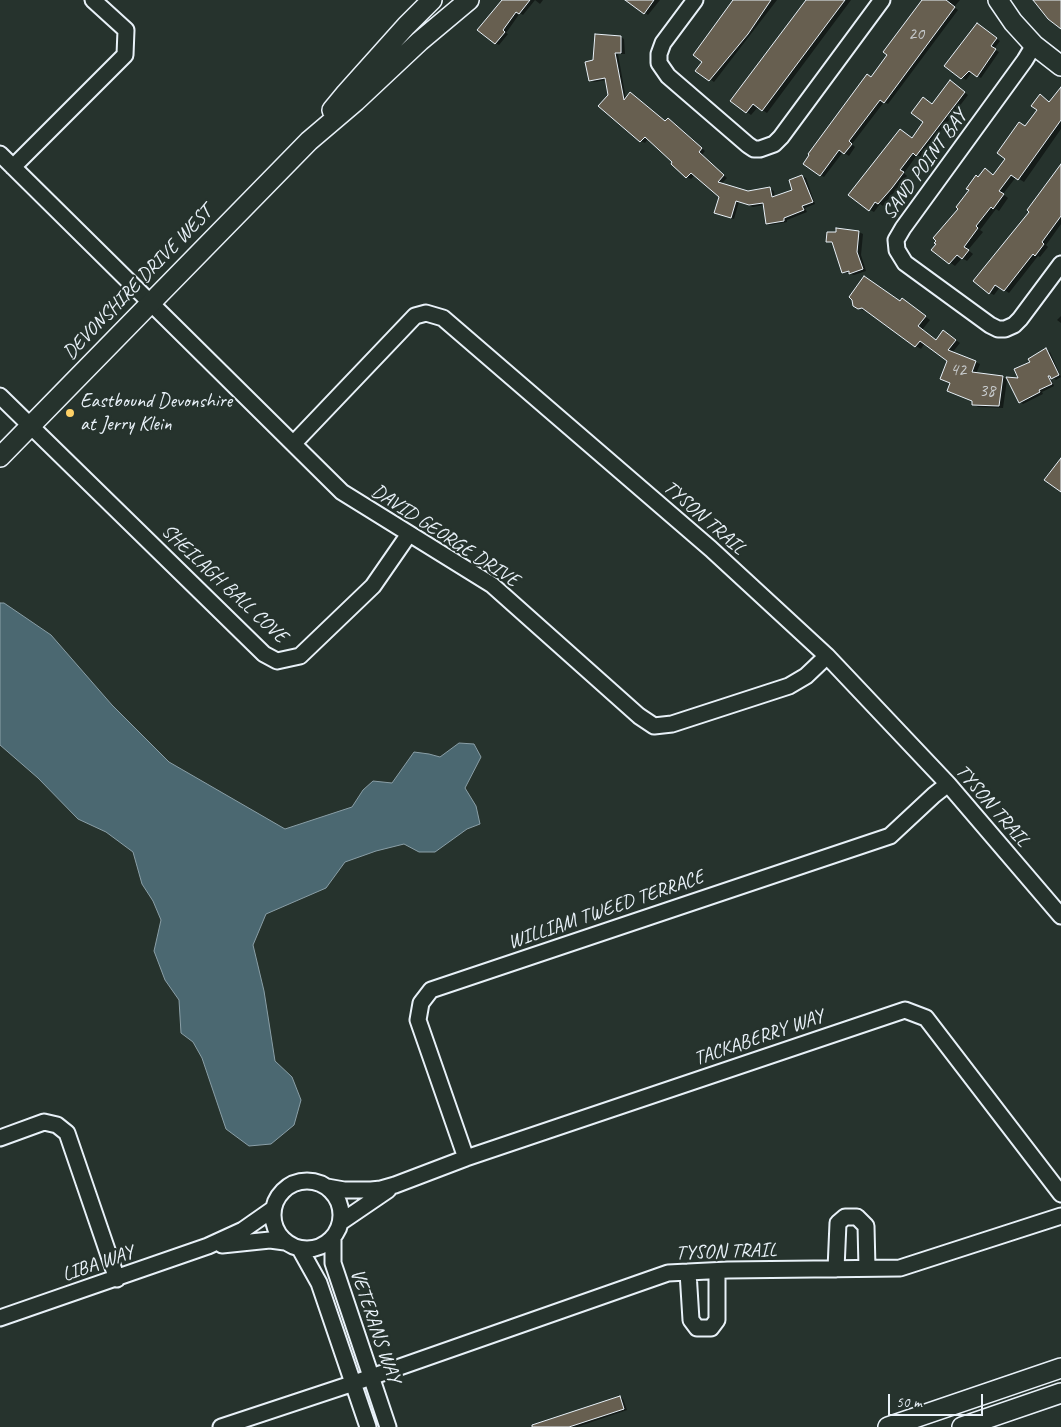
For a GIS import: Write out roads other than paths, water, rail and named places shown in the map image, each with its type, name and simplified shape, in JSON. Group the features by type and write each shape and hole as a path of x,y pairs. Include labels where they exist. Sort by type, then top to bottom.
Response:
{"street":[{"path":"13,167 125,55 126,30 93,0"},
{"name":"DEVONSHIRE DRIVE WEST","path":"309,141 346,92 432,0"},
{"name":"DEVONSHIRE DRIVE WEST","path":"0,457 309,141 356,101 420,41 469,0"},
{"path":"695,0 663,44 659,54 659,63 668,76 748,145 760,149 774,144 781,137 882,0"},
{"path":"998,0 1013,22 1034,45 1061,66"},
{"name":"SAND POINT BAY","path":"1034,45 903,228 896,240 897,250 905,263 998,329 1005,329 1014,325 1020,319 1061,264"},
{"name":"DAVID GEORGE DRIVE","path":"0,154 342,492 492,585 638,716 654,726 672,724 789,686 806,676 827,656"},
{"name":"TYSON TRAIL","path":"294,443 415,316 426,312 443,318 711,549 827,656 948,784 1061,916"},
{"name":"SHEILAGH BALL COVE","path":"0,396 264,654 277,661 300,656 373,586 409,534"},
{"name":"WILLIAM TWEED TERRACE","path":"466,1158 418,1020 421,1003 431,990 890,836 948,784"},
{"name":"TACKABERRY WAY","path":"395,1185 466,1158 906,1010 926,1018 1061,1194"},
{"path":"0,1138 44,1122 57,1124 67,1133 71,1140 117,1279"},
{"path":"310,1180 344,1190 381,1189 395,1185 341,1222 333,1237 318,1248 300,1249 285,1242 274,1227 273,1209 280,1194 293,1183 310,1180"},
{"path":"327,1186 339,1202 341,1222"},
{"name":"LIBA WAY","path":"0,1318 208,1246 243,1230 273,1209"},
{"name":"TYSON TRAIL","path":"221,1427 354,1383 668,1273 900,1268 1061,1216"},
{"path":"836,1269 838,1223 845,1217 857,1217 866,1226 866,1268"},
{"name":"VETERANS WAY","path":"333,1237 332,1263 388,1427"},
{"name":"LIBA WAY","path":"208,1246 270,1240 285,1242"},
{"name":"VETERANS WAY","path":"300,1249 319,1283 368,1427"},
{"path":"688,1272 691,1320 697,1328 710,1328 717,1320 717,1271"},
{"path":"888,1427 1061,1368"},
{"path":"962,1427 1061,1393"}],"water":[{"path":"0,603 4,603 51,635 112,705 169,762 285,829 352,807 363,790 373,781 392,783 414,752 440,757 459,743 474,744 481,757 465,788 476,806 480,824 467,829 435,852 419,852 404,844 345,862 326,888 266,914 253,945 264,991 275,1061 292,1077 301,1100 294,1125 271,1144 249,1146 226,1129 202,1058 193,1042 181,1033 179,1000 165,980 154,951 161,920 153,901 142,884 133,852 106,832 78,819 38,778 0,745"}],"place":[{"name":"Eastbound Devonshire at Jerry Klein","path":"70,413"}]}
